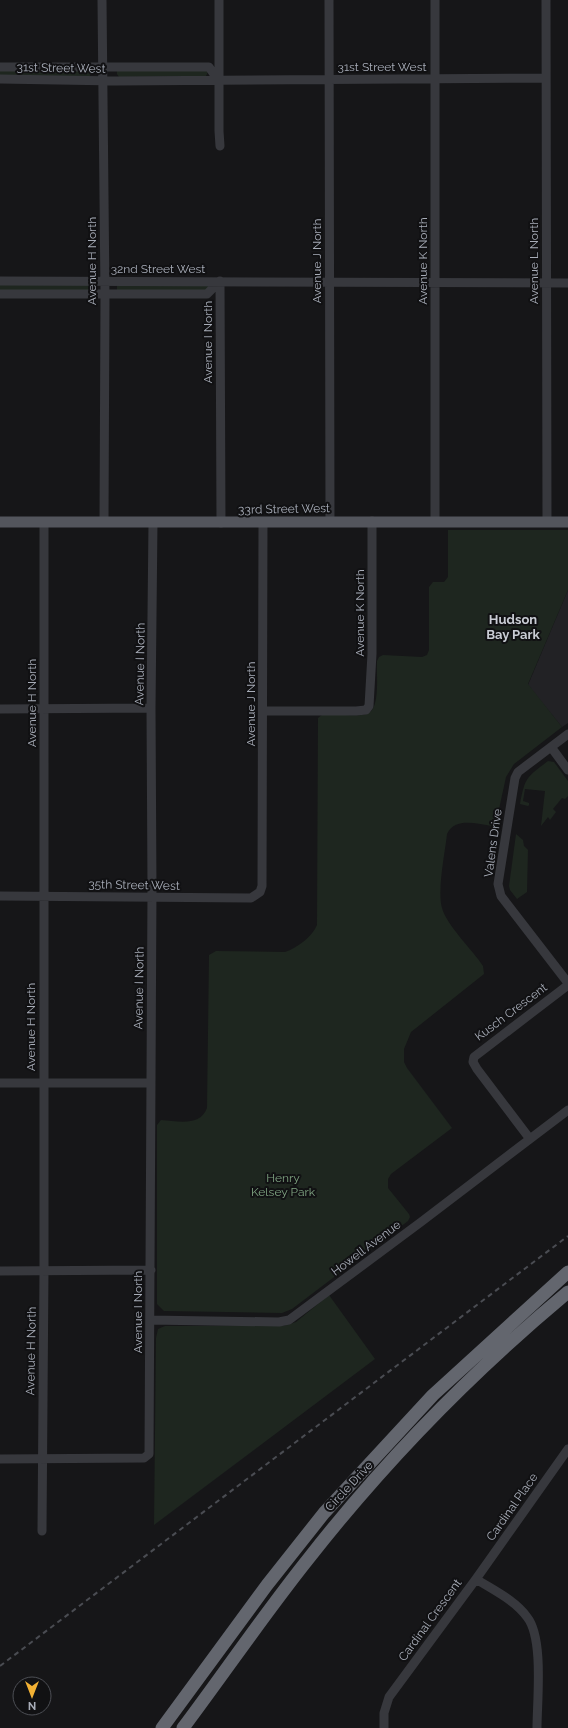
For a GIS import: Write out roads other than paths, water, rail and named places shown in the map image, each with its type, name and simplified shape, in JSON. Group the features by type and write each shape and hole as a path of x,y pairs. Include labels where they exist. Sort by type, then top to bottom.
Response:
{"highway":[{"name":"Circle Drive","path":"162,1728 267,1585 324,1513 433,1395 568,1272"},
{"name":"Circle Drive","path":"183,1728 304,1564 402,1450 497,1354 568,1292"}],"main road":[{"name":"33rd Street West","path":"0,522 568,522"}],"street":[{"name":"Avenue H North","path":"102,0 105,295 104,522"},
{"path":"219,0 218,80 220,146"},
{"name":"Avenue J North","path":"329,0 328,282 330,522"},
{"name":"Avenue K North","path":"435,0 435,521"},
{"name":"Avenue L North","path":"546,0 547,522"},
{"name":"31st Street West","path":"0,67 210,67 218,80"},
{"name":"31st Street West","path":"0,79 218,80 546,78"},
{"name":"32nd Street West","path":"0,281 568,283"},
{"name":"32nd Street West","path":"0,294 207,294 220,281"},
{"name":"Avenue I North","path":"220,281 221,523"},
{"name":"Avenue K North","path":"263,711 356,711 366,710 369,706 372,654 372,521"},
{"name":"Avenue H North","path":"42,1531 44,1270 44,522"},
{"name":"Avenue I North","path":"42,1459 144,1458 150,1454 150,1083 152,897 151,708 153,522"},
{"name":"Avenue J North","path":"262,886 263,522"},
{"path":"0,709 151,708"},
{"name":"Valens Drive","path":"568,734 518,772 515,778 498,884 501,896 568,984"},
{"path":"551,747 568,770"},
{"name":"35th Street West","path":"0,896 252,898 260,892 262,886"},
{"name":"Kusch Crescent","path":"530,1139 477,1069 473,1062 474,1057 568,984"},
{"path":"0,1084 150,1083"},
{"name":"Howell Avenue","path":"150,1320 279,1322 289,1320 568,1110"},
{"path":"0,1271 151,1270"},
{"name":"Cardinal Place","path":"476,1578 568,1449"},
{"path":"0,1459 42,1459"},
{"name":"Cardinal Crescent","path":"384,1728 384,1713 389,1697 476,1578 518,1607 528,1617 534,1630 537,1646 537,1728"}],"railway":[{"path":"0,1666 568,1236"}],"district":[{"name":"Hudson Bay Park","path":"513,626"}],"park label":[{"name":"Henry Kelsey Park","path":"283,1185"}]}
